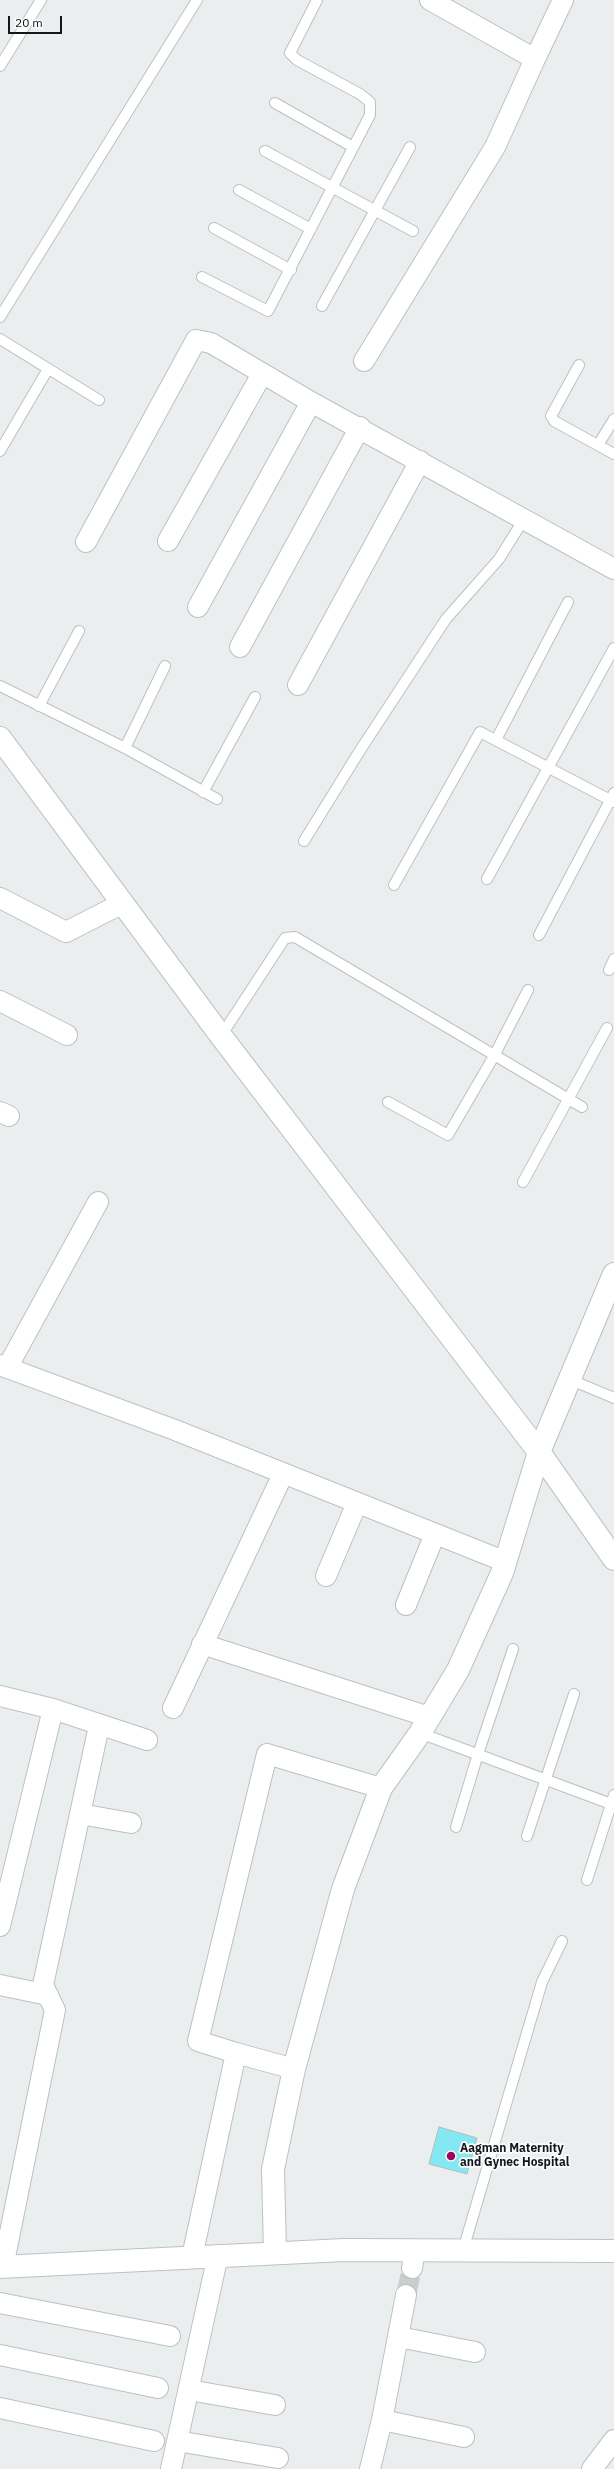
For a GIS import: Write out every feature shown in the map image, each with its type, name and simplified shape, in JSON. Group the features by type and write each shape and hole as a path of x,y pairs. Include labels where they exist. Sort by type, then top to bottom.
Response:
{"street":[{"path":"430,0 535,59"},
{"path":"364,361 495,148 535,59 564,0"},
{"path":"86,542 196,340 211,343 311,402 360,427 614,569"},
{"path":"168,541 262,374"},
{"path":"198,607 311,402"},
{"path":"240,647 360,427"},
{"path":"298,685 420,461"},
{"path":"0,738 121,904 220,1036 539,1452 614,1559"},
{"path":"0,898 66,932 121,904"},
{"path":"0,1001 67,1035"},
{"path":"98,1202 3,1366 175,1430 506,1562"},
{"path":"275,2253 273,2169 294,2069 343,1889 381,1788 424,1725 458,1670 506,1562 539,1452 571,1380 614,1274"},
{"path":"173,1708 283,1474"},
{"path":"326,1576 357,1503"},
{"path":"406,1605 435,1534"},
{"path":"202,1644 424,1725"},
{"path":"0,1696 52,1709 99,1726 147,1740"},
{"path":"0,1926 52,1709"},
{"path":"99,1726 43,1985 55,2010 2,2267 275,2253 413,2259 463,2250 614,2251"},
{"path":"294,2069 198,2041 267,1754 381,1788"},
{"path":"80,1814 131,1823"},
{"path":"0,1986 48,1995"},
{"path":"192,2257 236,2053"},
{"path":"171,2469 218,2256"},
{"path":"370,2469 382,2420 406,2295"},
{"path":"0,2303 170,2336"},
{"path":"399,2337 474,2352"},
{"path":"0,2355 158,2388"},
{"path":"189,2390 275,2406"},
{"path":"0,2408 154,2442"},
{"path":"382,2420 464,2437"},
{"path":"178,2440 278,2458"},
{"path":"592,2469 614,2440"}],"lane":[{"path":"0,66 42,0"},
{"path":"0,318 197,0"},
{"path":"202,277 268,311 291,270 370,115 370,102 360,94 297,60 290,53 317,0"},
{"path":"275,102 353,147"},
{"path":"322,306 410,147"},
{"path":"265,151 413,231"},
{"path":"239,190 311,229"},
{"path":"214,228 291,270"},
{"path":"0,339 99,400"},
{"path":"579,365 551,416 554,421 614,454"},
{"path":"0,451 48,369"},
{"path":"598,445 614,419"},
{"path":"304,841 359,752 446,619 499,558 524,519"},
{"path":"496,740 568,602"},
{"path":"39,706 79,631"},
{"path":"487,879 614,648"},
{"path":"125,748 165,666"},
{"path":"0,686 125,748 217,799"},
{"path":"203,792 255,697"},
{"path":"394,885 480,732 613,799 539,935"},
{"path":"220,1036 285,938 295,937 582,1107"},
{"path":"608,970 614,959"},
{"path":"388,1102 448,1135 494,1056 528,990"},
{"path":"523,1182 607,1028"},
{"path":"571,1380 614,1398"},
{"path":"456,1827 478,1754 513,1649"},
{"path":"527,1836 574,1694"},
{"path":"424,1725 478,1754 613,1802 587,1880"},
{"path":"463,2250 542,1982 562,1942"}],"building":[{"path":"439,2127 477,2138 467,2174 429,2164"}],"tunnel":[{"path":"406,2295 412,2268"}],"place":[{"name":"Aagman Maternity and Gynec Hospital","path":"451,2156"}]}
